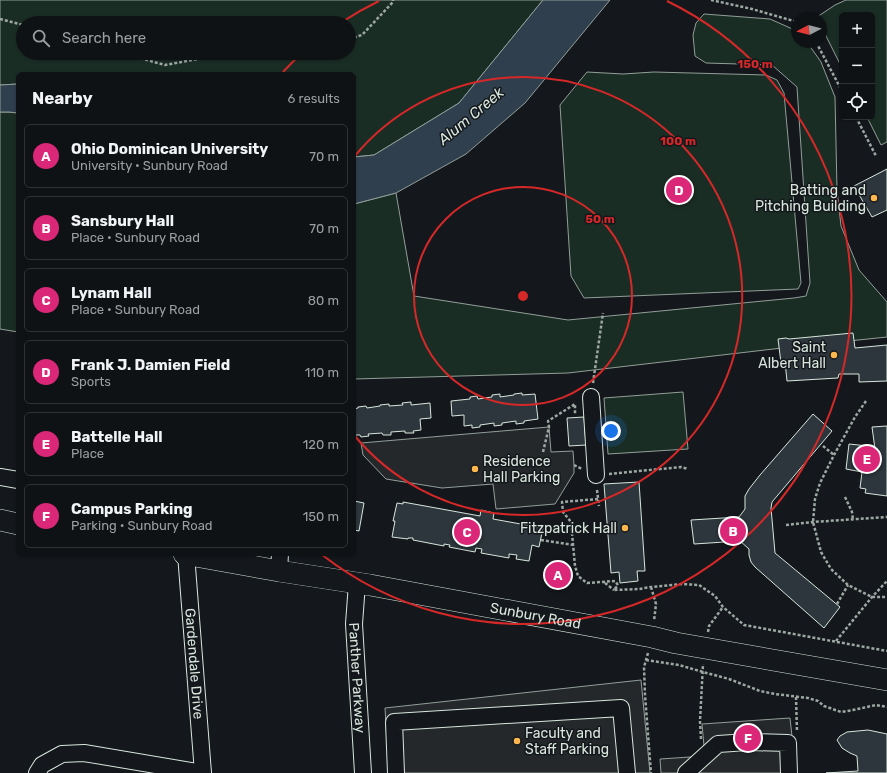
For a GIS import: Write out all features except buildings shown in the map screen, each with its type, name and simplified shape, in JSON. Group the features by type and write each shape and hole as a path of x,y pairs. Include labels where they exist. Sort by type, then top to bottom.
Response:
{"main road":[{"path":"0,520 16,524"},
{"name":"Sunbury Road","path":"209,556 280,562 357,583 887,680"}],"street":[{"path":"591,397 596,475"},
{"path":"0,478 16,480"},
{"name":"Gardendale Drive","path":"185,556 203,773"},
{"name":"Panther Parkway","path":"357,583 354,624 364,773"},
{"path":"396,773 394,722 622,708 627,773"},
{"path":"686,773 718,744 748,742 788,743 789,773"},
{"path":"40,769 62,754 84,753 203,773"}],"path":[{"path":"356,37 362,35 393,2 393,0"},
{"path":"711,0 752,9 791,20"},
{"path":"0,19 16,23"},
{"path":"819,48 839,85"},
{"path":"146,60 164,65 192,60"},
{"path":"858,120 876,156"},
{"path":"591,397 603,313"},
{"path":"866,401 855,417 820,483 815,500 813,522 821,552 831,568 848,585 872,597 887,597"},
{"path":"543,452 549,427 548,421 575,404 575,415"},
{"path":"823,446 834,455"},
{"path":"596,475 681,467 688,469"},
{"path":"845,497 852,512 853,520"},
{"path":"598,499 562,502 563,512 571,522 575,566 578,576 587,583 615,581 618,585 614,590"},
{"path":"786,525 887,517"},
{"path":"541,540 573,545"},
{"path":"835,641 887,581"},
{"path":"604,582 614,590 639,589 651,586 682,584 699,585 715,596 723,607 744,625 887,651"},
{"path":"837,604 848,585"},
{"path":"651,586 656,604 652,637 644,667 651,773"},
{"path":"646,660 679,666 729,679 760,691 808,698 841,712 876,705 887,707"},
{"path":"701,742 700,722 703,672"}],"green space":[{"path":"0,0 543,0 459,103 374,155 356,157 356,72 16,72 16,84 0,85"},
{"path":"846,0 887,0 887,142 881,145 868,120 875,120 875,12 839,12 839,62 827,38 827,12 824,12"},
{"path":"704,14 770,19 791,28 791,48 811,48 821,62 835,97 837,190 841,226 859,270 887,302 887,337 568,373 356,379 356,203 396,193 414,296 568,320 806,296 810,283 797,87 772,65 706,63 695,56 693,35 696,23"},
{"path":"587,72 623,74 654,72 766,75 777,80 784,93 801,283 798,289 584,298 571,276 560,105"},
{"path":"0,112 9,112 16,113 16,332 0,329"},
{"path":"683,392 688,449 608,454 604,398"}],"shaded area":[{"name":"Residence Hall Parking","path":"549,427 551,452 573,451 574,473 555,504 496,509 493,484 442,488 386,479 363,455 361,443"},
{"name":"Faculty and Staff Parking","path":"641,680 650,773 389,773 385,708"},
{"path":"790,718 796,773 661,773 660,759 705,757 702,724"}],"water":[{"name":"Alum Creek","path":"543,0 610,0 525,103 466,154 396,193 356,203 356,157 374,155 459,103"},
{"path":"16,84 16,113 0,112 0,85"}],"place":[{"name":"Frank J. Damien Field","path":"679,190"},
{"name":"Batting and Pitching Building","path":"874,198"},
{"name":"Saint Albert Hall","path":"834,355"},
{"name":"Battelle Hall","path":"867,459"},
{"name":"Residence Hall Parking","path":"475,469"},
{"name":"Fitzpatrick Hall","path":"625,528"},
{"name":"Sansbury Hall","path":"733,531"},
{"name":"Lynam Hall","path":"467,532"},
{"name":"Ohio Dominican University","path":"558,575"},
{"name":"Campus Parking","path":"748,738"},
{"name":"Faculty and Staff Parking","path":"517,741"}]}
